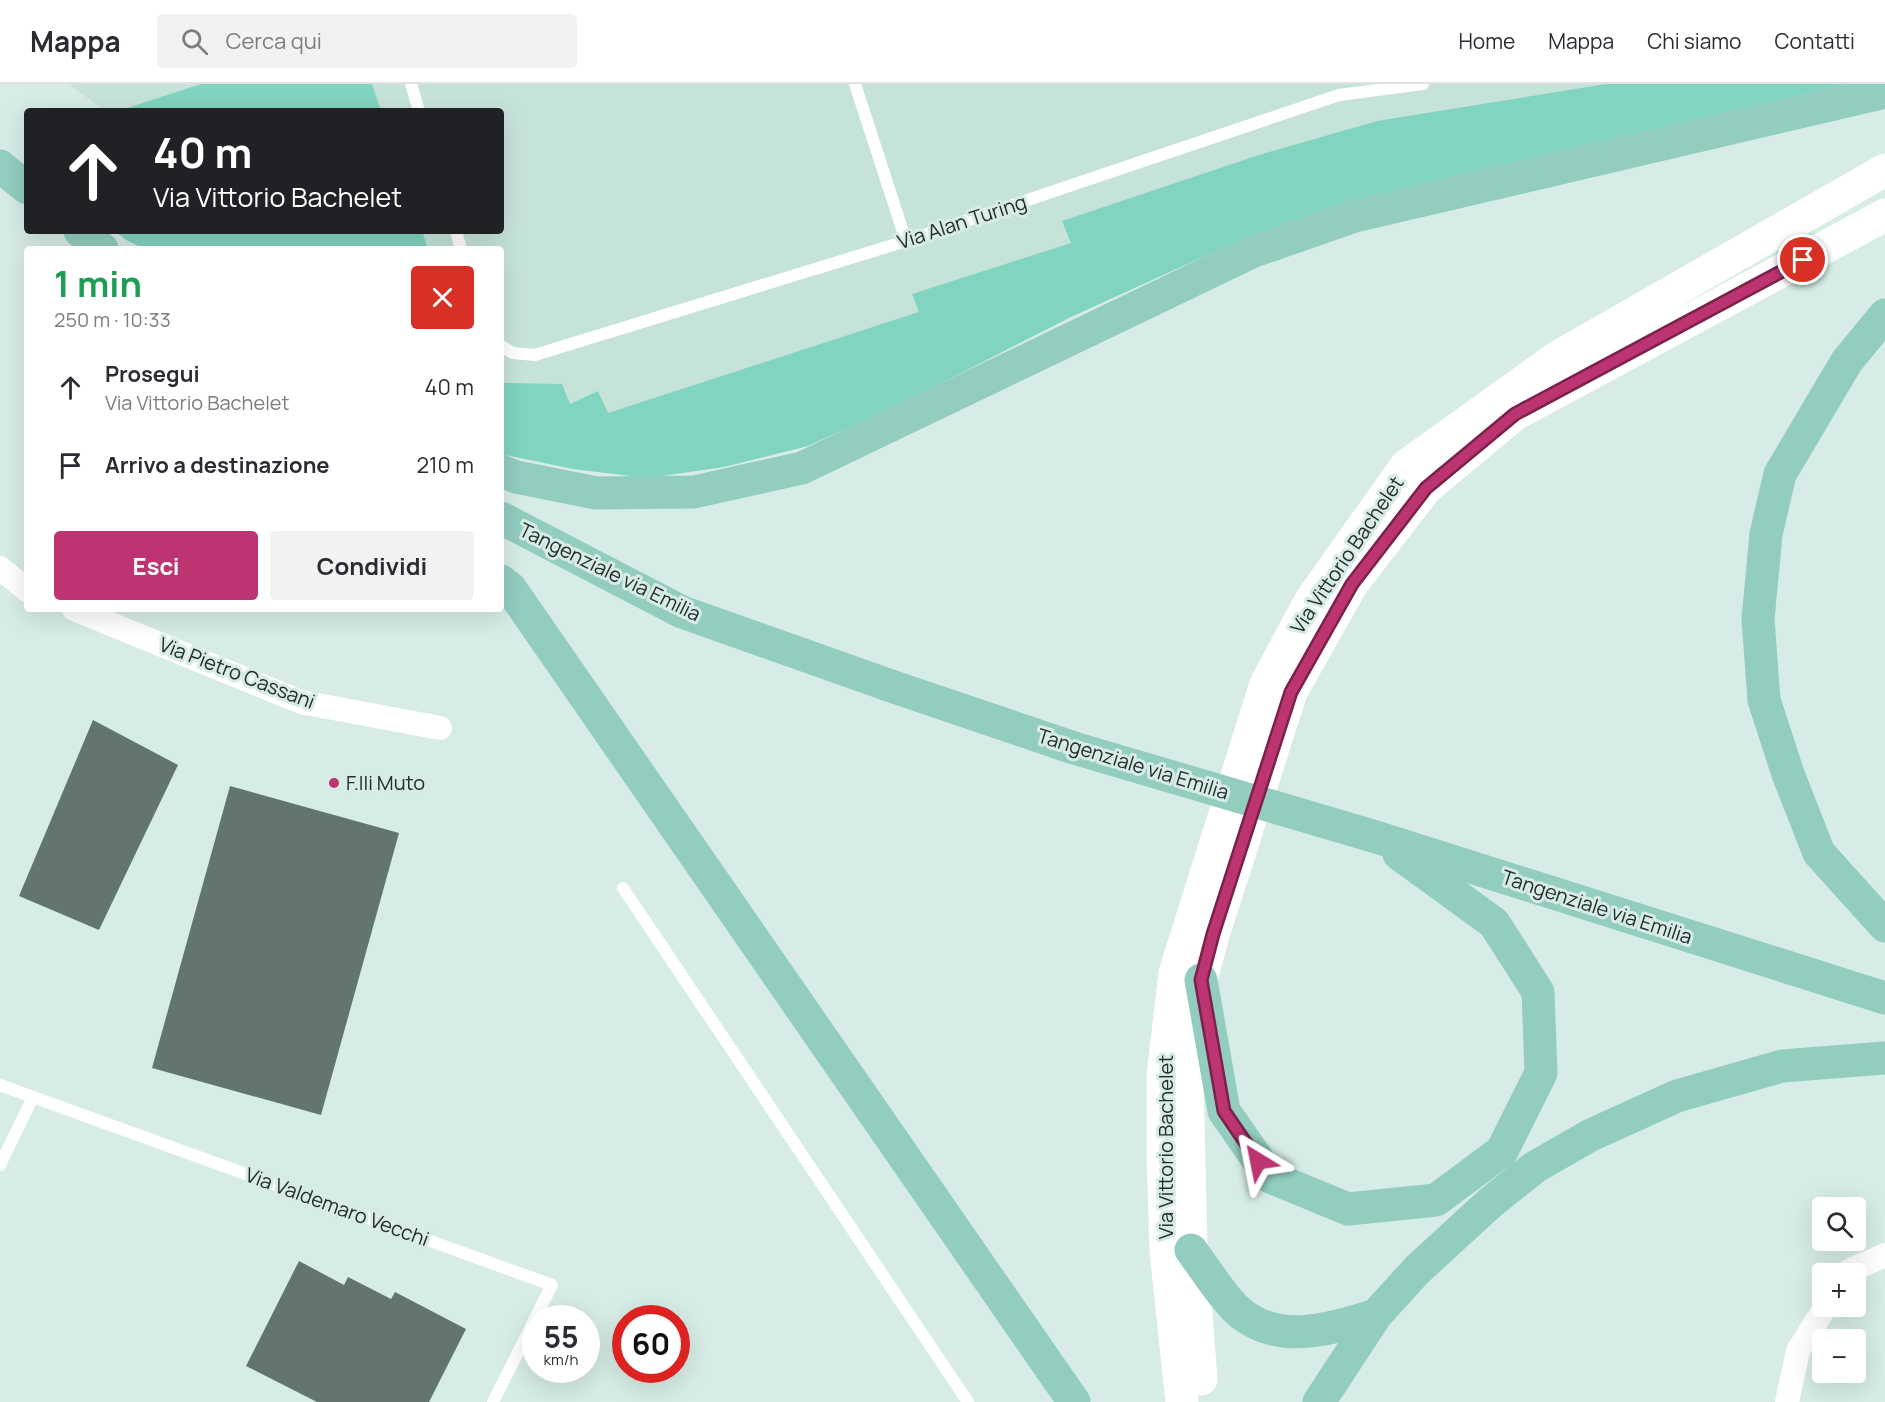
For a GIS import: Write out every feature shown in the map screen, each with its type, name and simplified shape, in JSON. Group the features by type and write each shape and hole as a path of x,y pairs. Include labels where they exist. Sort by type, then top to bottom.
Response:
{"main road":[{"path":"504,472 516,477 596,493 694,492 802,468 1254,251 1356,216 1885,92"},
{"path":"0,166 24,186"},
{"name":"Via Vittorio Bachelet","path":"1182,1402 1166,1251 1162,1153 1163,1076 1175,973 1201,931 1278,688 1311,600 1406,466 1558,357 1885,170"},
{"name":"Via Vittorio Bachelet","path":"1278,688 1352,584 1426,488 1515,414 1885,215"},
{"path":"84,234 98,246"},
{"path":"1885,315 1847,361 1780,474 1766,534 1758,619 1764,700 1788,774 1819,853 1885,926"},
{"name":"Tangenziale via Emilia","path":"504,520 682,612 1074,748 1376,837 1885,998"},
{"path":"504,583 510,588 1074,1402"},
{"path":"1201,980 1224,1111 1270,1177 1348,1209 1436,1200 1502,1151 1541,1073 1538,992 1494,923 1376,837"},
{"name":"Via Vittorio Bachelet","path":"1201,931 1201,980 1187,1081 1191,1250 1203,1402"},
{"path":"1319,1402 1376,1315 1417,1269 1490,1203 1535,1167 1591,1135 1677,1096 1782,1066 1885,1058"},
{"path":"1162,1153 1191,1250 1236,1310 1259,1324 1284,1332 1315,1332 1376,1315"}],"street":[{"path":"0,568 24,588"},
{"name":"Via Pietro Cassani","path":"81,612 301,702 440,728"},
{"path":"1866,1264 1885,1255"},
{"path":"1787,1402 1798,1351 1819,1317"}],"lane":[{"path":"411,84 418,108"},
{"path":"855,84 906,241"},
{"name":"Via Alan Turing","path":"504,348 513,352 535,355 906,241 1337,90 1423,84"},
{"path":"623,888 968,1402"},
{"name":"Via Valdemaro Vecchi","path":"0,1085 552,1285 493,1402"},
{"path":"0,1165 33,1097"}],"shaded area":[{"path":"69,84 1609,84 1368,191 882,389 548,439 504,406 504,246 288,246 271,234 504,234 504,108 101,108"}],"green space":[{"path":"201,84 372,84 380,108 127,108"},
{"path":"1606,84 1847,84 1370,196 1229,245 1071,317 894,407 808,446 724,467 648,478 573,469 504,455 504,383 562,384 570,404 598,391 608,413 919,312 912,294 1071,243 1062,221 1262,154 1377,121"},
{"path":"119,234 423,234 427,246 139,246"}],"building":[{"path":"93,720 178,765 99,930 19,896"},
{"path":"230,786 399,833 321,1115 152,1068"},
{"path":"299,1261 344,1285 348,1277 391,1299 395,1292 466,1329 429,1402 317,1402 246,1366"}],"place":[{"name":"F.lli Muto","path":"334,783"}],"route":[{"path":"1258,1161 1224,1111 1201,980 1213,934 1291,692 1352,584 1426,488 1515,414 1803,260"}]}
